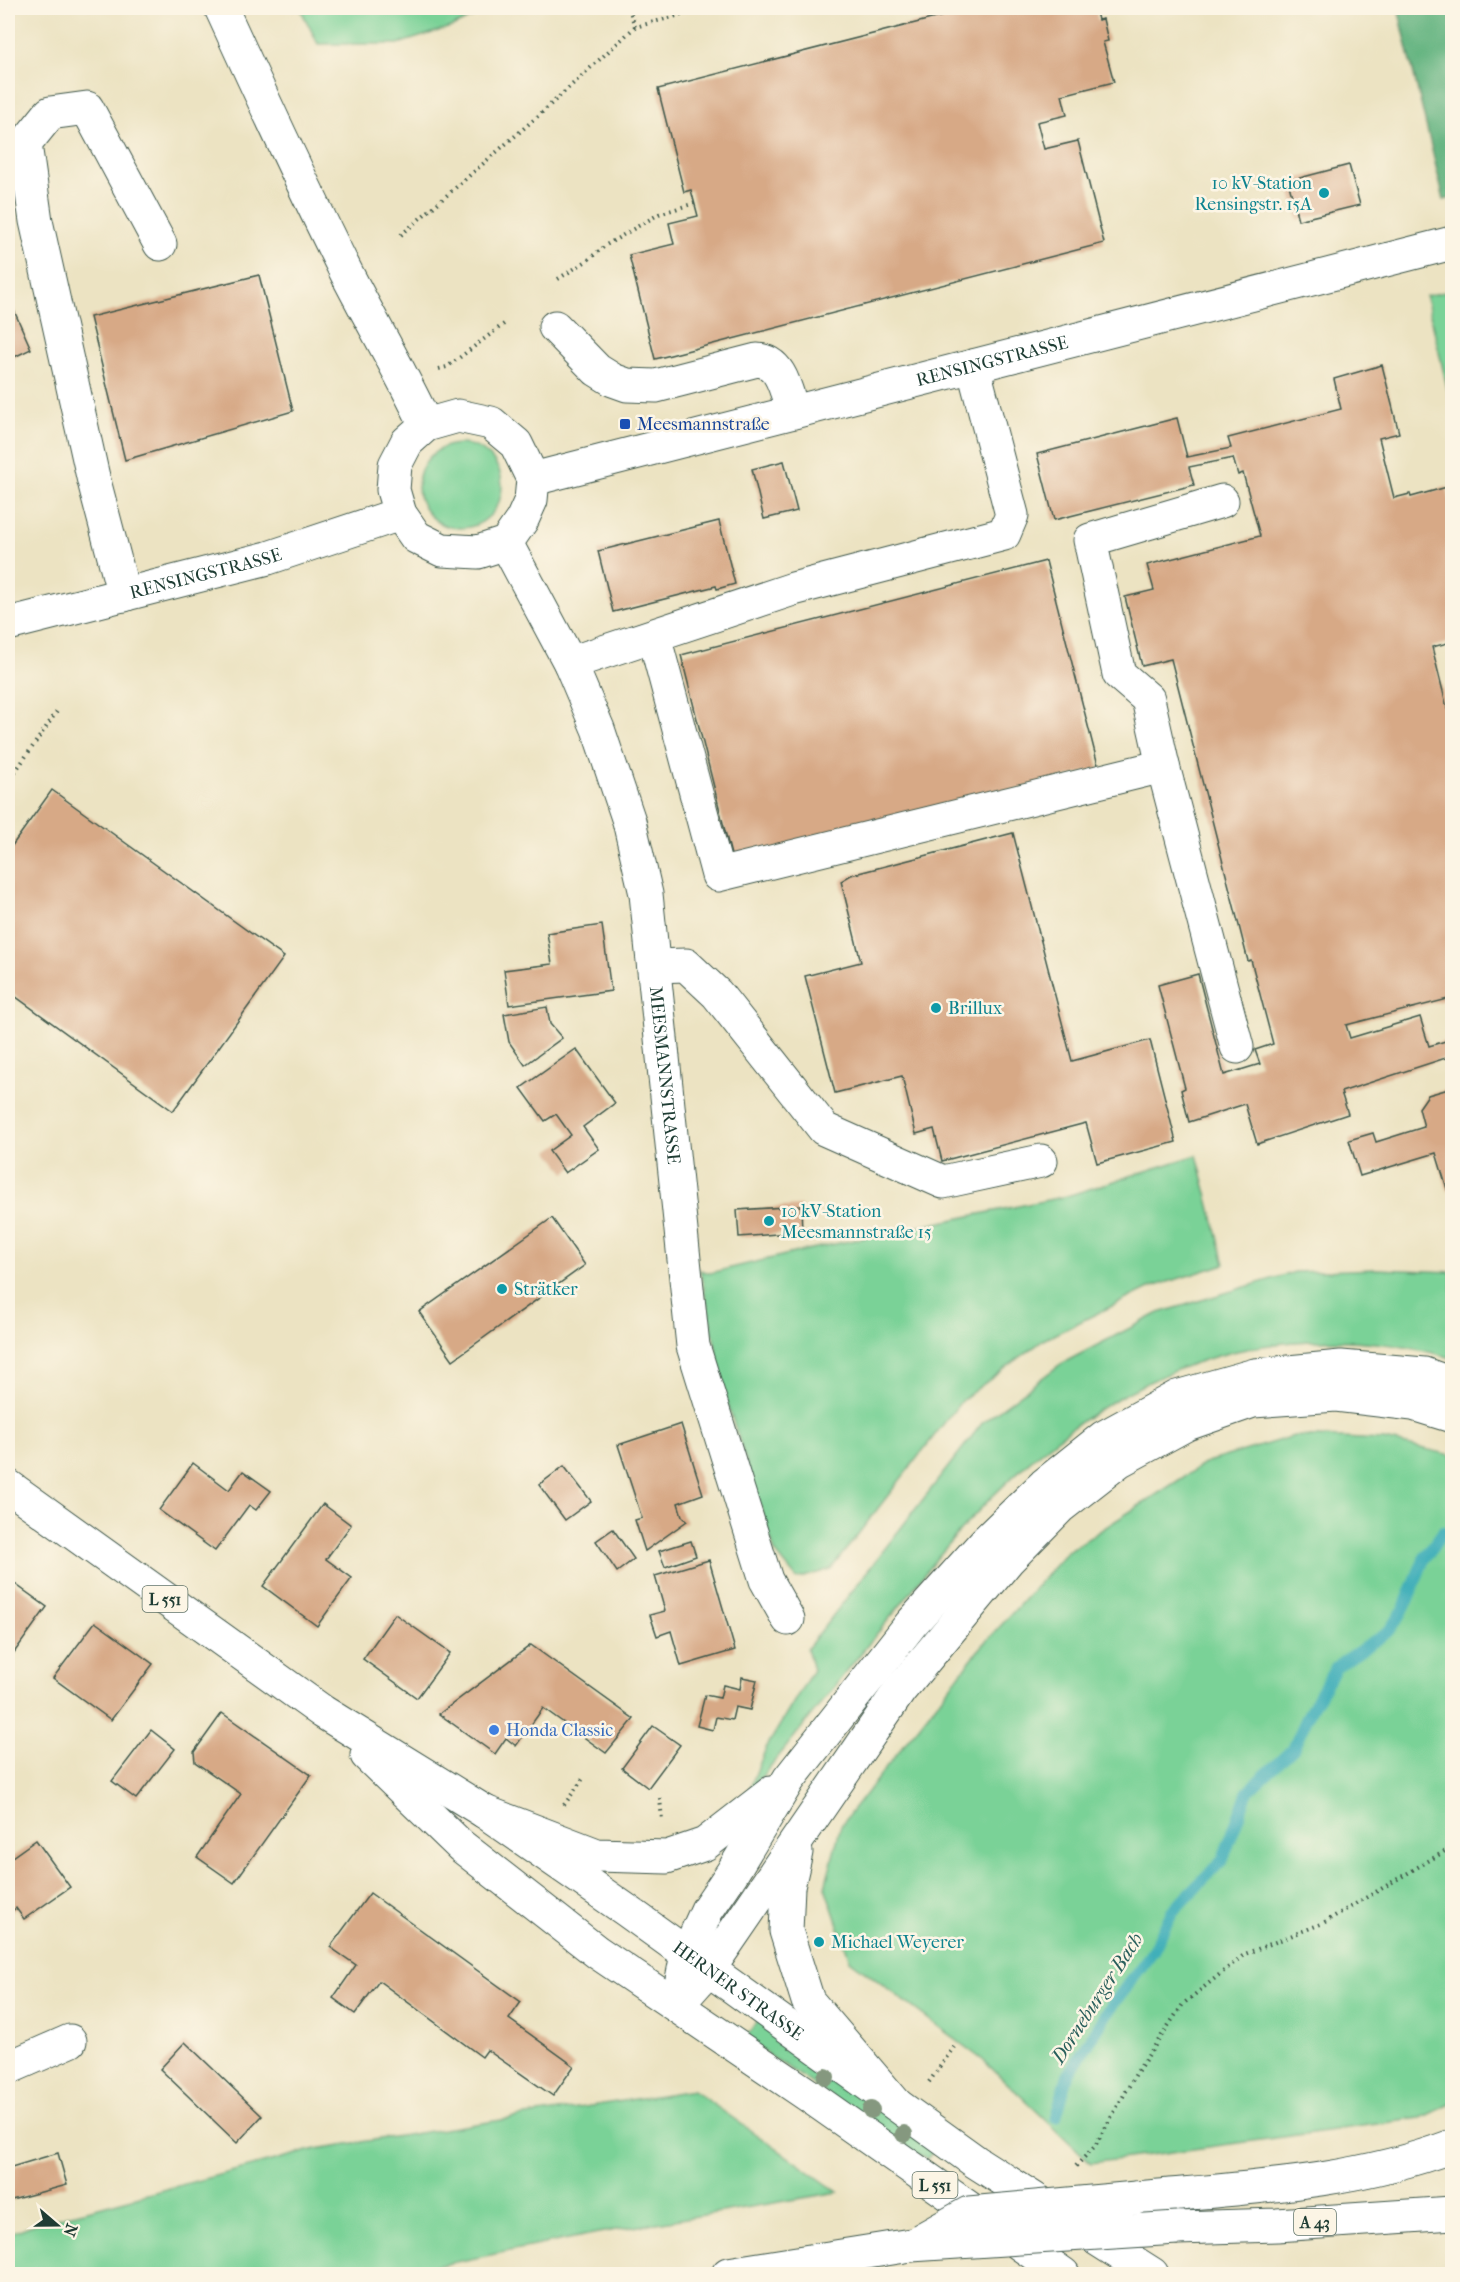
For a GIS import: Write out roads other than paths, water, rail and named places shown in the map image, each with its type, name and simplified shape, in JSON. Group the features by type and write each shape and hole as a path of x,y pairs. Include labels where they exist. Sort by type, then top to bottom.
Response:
{"main road":[{"path":"221,8 286,150 426,425"},
{"path":"124,595 93,477 36,221 25,144 50,113 87,108 160,244"},
{"name":"RENSINGSTRASSE","path":"532,479 1452,243"},
{"path":"555,327 597,370 627,385 656,386 757,360 766,360 780,374 793,412"},
{"path":"570,663 794,589 1004,534 1012,515 973,366"},
{"path":"458,416 491,423 516,444 532,479 531,500 522,520 506,543 478,552 442,550 417,537 400,514 393,490 395,465 407,442 426,425 458,416"},
{"path":"1222,501 1090,540 1119,674 1148,699 1163,766 1238,1047"},
{"name":"RENSINGSTRASSE","path":"8,624 268,558 400,514"},
{"name":"MEESMANNSTRASSE","path":"506,543 570,663 598,729 629,821 646,894 693,1346 766,1580 788,1619"},
{"path":"654,636 718,875 1163,766"},
{"path":"654,966 686,964 717,994 824,1129 943,1182 1041,1161"},
{"path":"698,1961 707,1910 789,1779 911,1624 986,1541 1044,1485 1104,1437 1177,1397 1255,1375 1341,1367 1424,1374 1452,1384"},
{"path":"677,2005 698,1961 798,1840 900,1690 1008,1560 1060,1507 1119,1461 1187,1424 1253,1401 1336,1395 1413,1404 1452,1416"},
{"name":"HERNER STRASSE","path":"8,1486 323,1712 484,1812 698,1961 976,2162 1152,2274"},
{"name":"HERNER STRASSE","path":"323,1712 461,1846 597,1952 677,2005 1063,2274"},
{"path":"484,1812 597,1855 667,1857 705,1844 789,1779"},
{"path":"798,1840 788,1887 786,1931 808,2001 902,2108"},
{"path":"8,2068 70,2041"},
{"path":"911,2245 969,2213 1318,2180 1425,2156 1452,2146"},
{"name":"A 43","path":"728,2274 911,2245 1452,2213"}],"waterway":[{"name":"Dorneburger Bach","path":"1056,2117 1068,2075 1111,2007 1153,1951 1172,1912 1223,1859 1248,1791 1293,1749 1311,1709 1336,1667 1389,1631 1403,1611 1424,1559 1443,1532"}],"place":[{"name":"10 kV-Station Rensingstr. 15A","path":"1324,193"},
{"name":"Meesmannstraße","path":"625,424"},
{"name":"Brillux","path":"936,1008"},
{"name":"10 kV-Station Meesmannstraße 15","path":"769,1221"},
{"name":"Strätker","path":"502,1289"},
{"name":"Honda Classic","path":"494,1730"},
{"name":"Michael Weyerer","path":"819,1942"}]}
